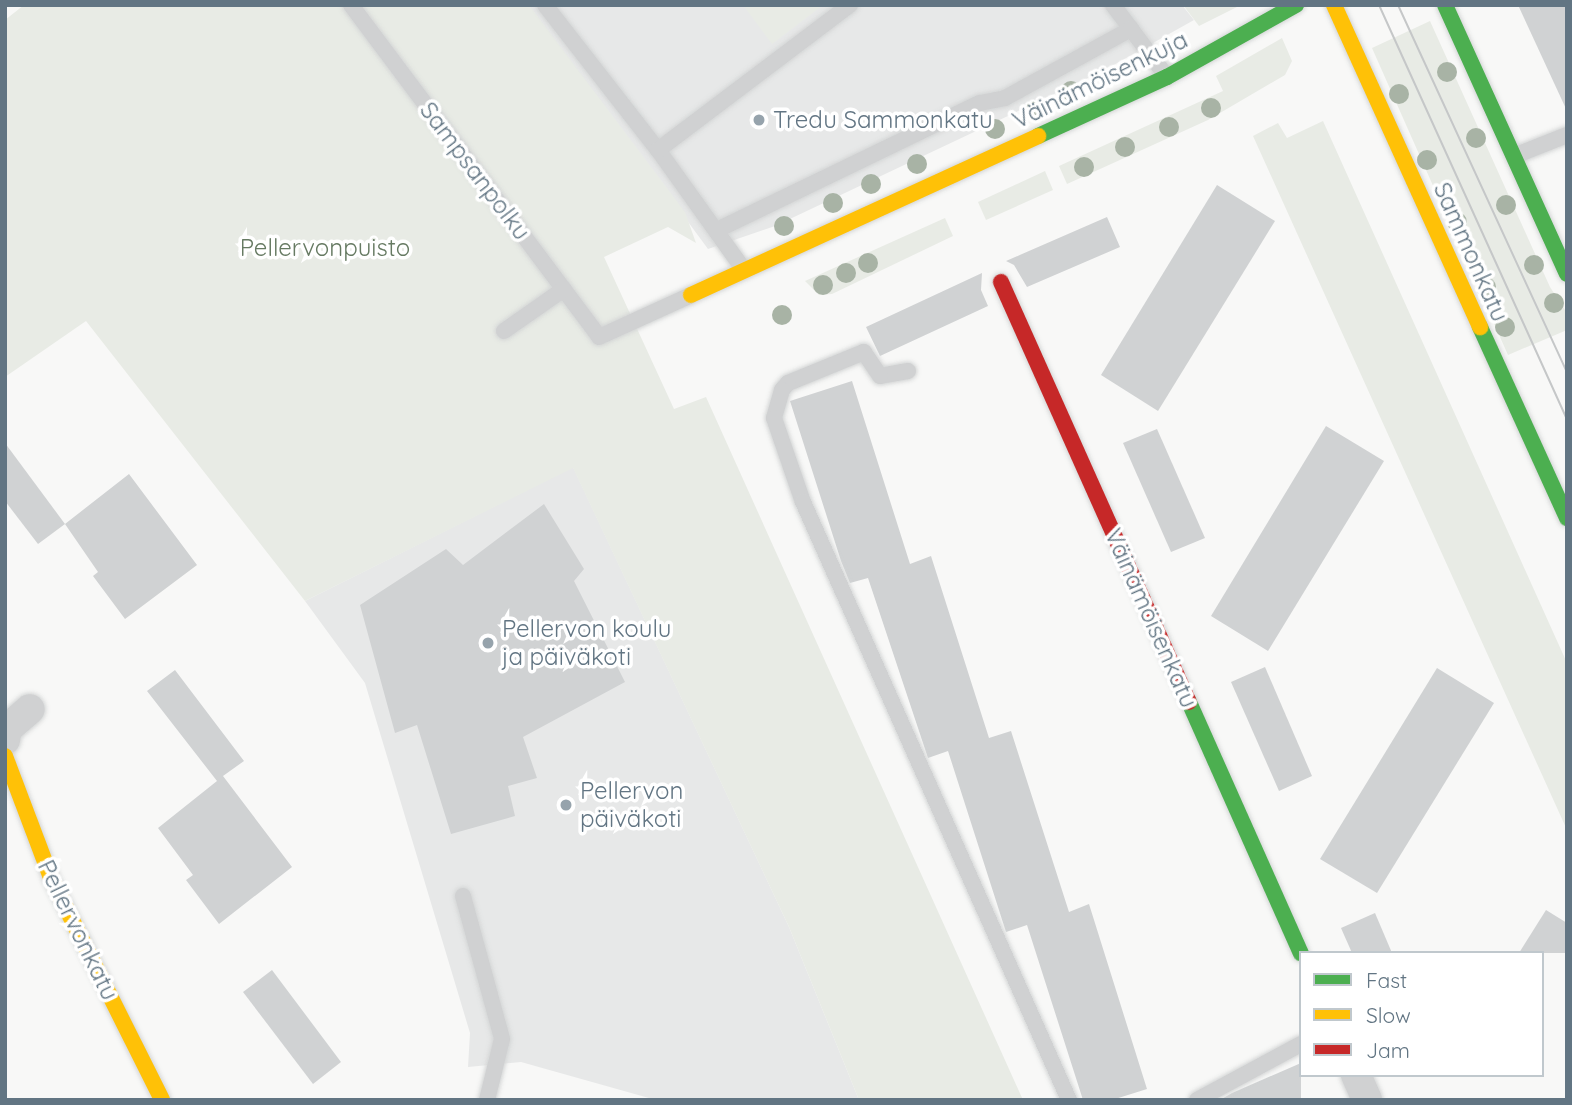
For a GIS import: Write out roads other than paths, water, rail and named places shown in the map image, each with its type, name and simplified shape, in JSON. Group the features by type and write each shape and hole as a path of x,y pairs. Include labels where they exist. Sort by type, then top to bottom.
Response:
{"street":[{"name":"Väinämöisenkuja","path":"691,295 1167,77 1296,5"},
{"name":"Sammonkatu","path":"1334,5 1567,518"},
{"path":"1445,5 1567,274"},
{"name":"Väinämöisenkatu","path":"1001,282 1300,951"},
{"path":"5,740 7,729 30,709"},
{"name":"Pellervonkatu","path":"5,756 51,878 162,1100"},
{"path":"1357,1077 1367,1100"}],"lane":[{"name":"Sampsanpolku","path":"351,5 599,337 691,295"},
{"path":"545,5 719,229 744,270"},
{"path":"658,150 850,5"},
{"path":"1113,5 1167,77"},
{"path":"719,229 980,103 1005,98 1131,29"},
{"path":"1514,156 1567,135"},
{"path":"504,331 564,289"},
{"path":"908,371 880,376 864,352 788,383 778,400 777,428 803,502 1069,1100"},
{"path":"463,896 502,1039 487,1100"},
{"path":"1196,1100 1299,1045"}],"tram line":[{"path":"1379,5 1567,420"},
{"path":"1398,5 1567,373"}],"place":[{"name":"Tredu Sammonkatu","path":"759,120"},
{"name":"Pellervon koulu ja päiväkoti","path":"488,643"},
{"name":"Pellervon päiväkoti","path":"566,805"}],"park label":[{"name":"Pellervonpuisto","path":"325,248"}]}
